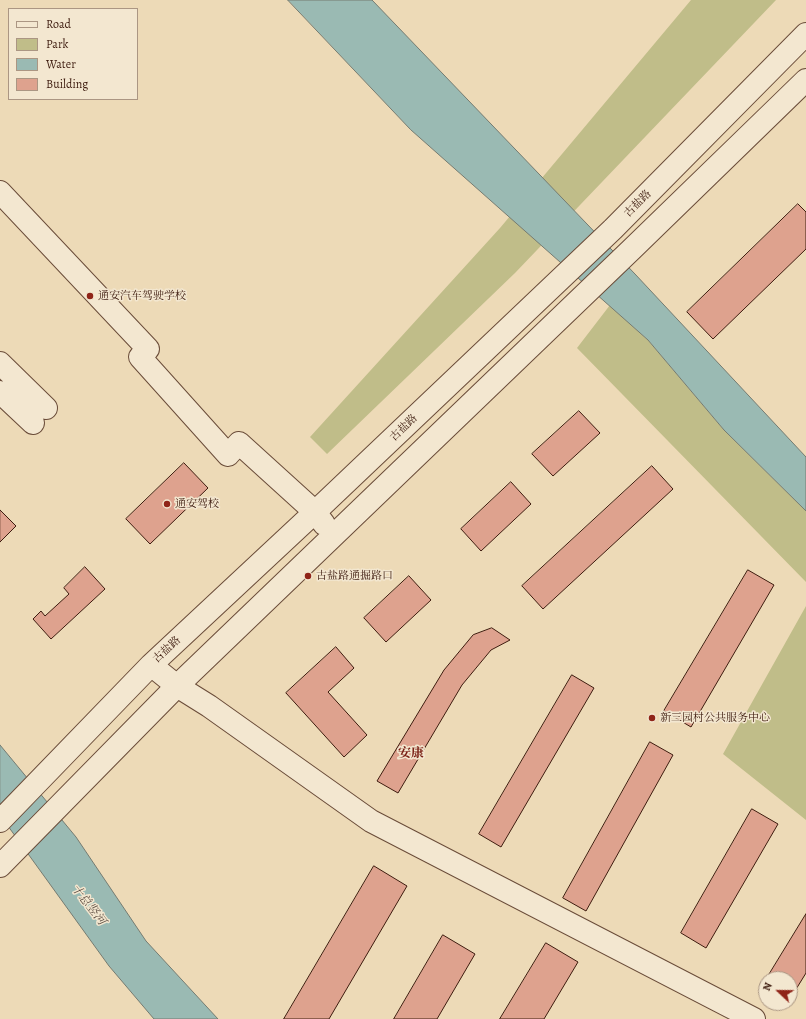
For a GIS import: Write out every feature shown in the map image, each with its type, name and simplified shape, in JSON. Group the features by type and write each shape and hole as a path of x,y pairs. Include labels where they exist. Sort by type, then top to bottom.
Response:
{"street":[{"name":"古盐路","path":"0,821 151,665 316,512 613,229 806,34"},
{"path":"0,866 177,686 806,80"},
{"path":"0,192 148,349 140,357 228,454 239,443 316,512 333,537"},
{"path":"0,363 39,416 0,392"},
{"path":"151,665 177,686 209,706 371,821 754,1019"}],"green space":[{"path":"691,0 776,0 515,273 327,454 310,437 500,228"},
{"path":"610,305 648,340 724,430 806,511 806,582 577,348"},
{"path":"806,606 806,820 723,754"}],"water":[{"path":"288,0 372,0 635,274 806,457 806,511 724,430 648,340 411,130"},
{"name":"十总竖河","path":"0,745 76,837 146,941 218,1019 154,1019 109,966 0,815"}],"building":[{"path":"798,204 806,212 806,249 713,339 687,312"},
{"path":"579,411 600,433 553,476 532,454"},
{"name":"通安驾校","path":"184,463 208,488 150,544 126,519"},
{"path":"652,466 673,489 543,609 522,586"},
{"path":"511,482 531,504 481,551 461,529"},
{"path":"0,510 16,526 0,542"},
{"path":"85,567 105,589 51,639 33,619 41,611 45,616 69,594 64,588"},
{"path":"748,570 774,585 691,727 664,711"},
{"path":"409,576 431,600 386,642 364,618"},
{"path":"492,628 510,640 491,650 462,685 398,793 377,781 444,670 473,635"},
{"path":"336,647 354,668 328,692 367,735 344,757 286,693"},
{"path":"572,675 594,688 501,847 479,834"},
{"path":"650,742 673,755 586,911 563,898"},
{"path":"752,809 778,824 706,948 681,933"},
{"path":"374,866 407,886 329,1019 284,1019"},
{"path":"806,914 806,973 798,986 798,971 771,971"},
{"path":"443,935 475,954 437,1019 394,1019"},
{"path":"546,943 578,962 544,1019 500,1019"}],"place":[{"name":"通安汽车驾驶学校","path":"90,296"},
{"name":"通安驾校","path":"167,504"},
{"name":"古盐路通掘路口","path":"308,576"},
{"name":"新三园村公共服务中心","path":"652,718"}],"district":[{"name":"安康","path":"411,754"}]}
